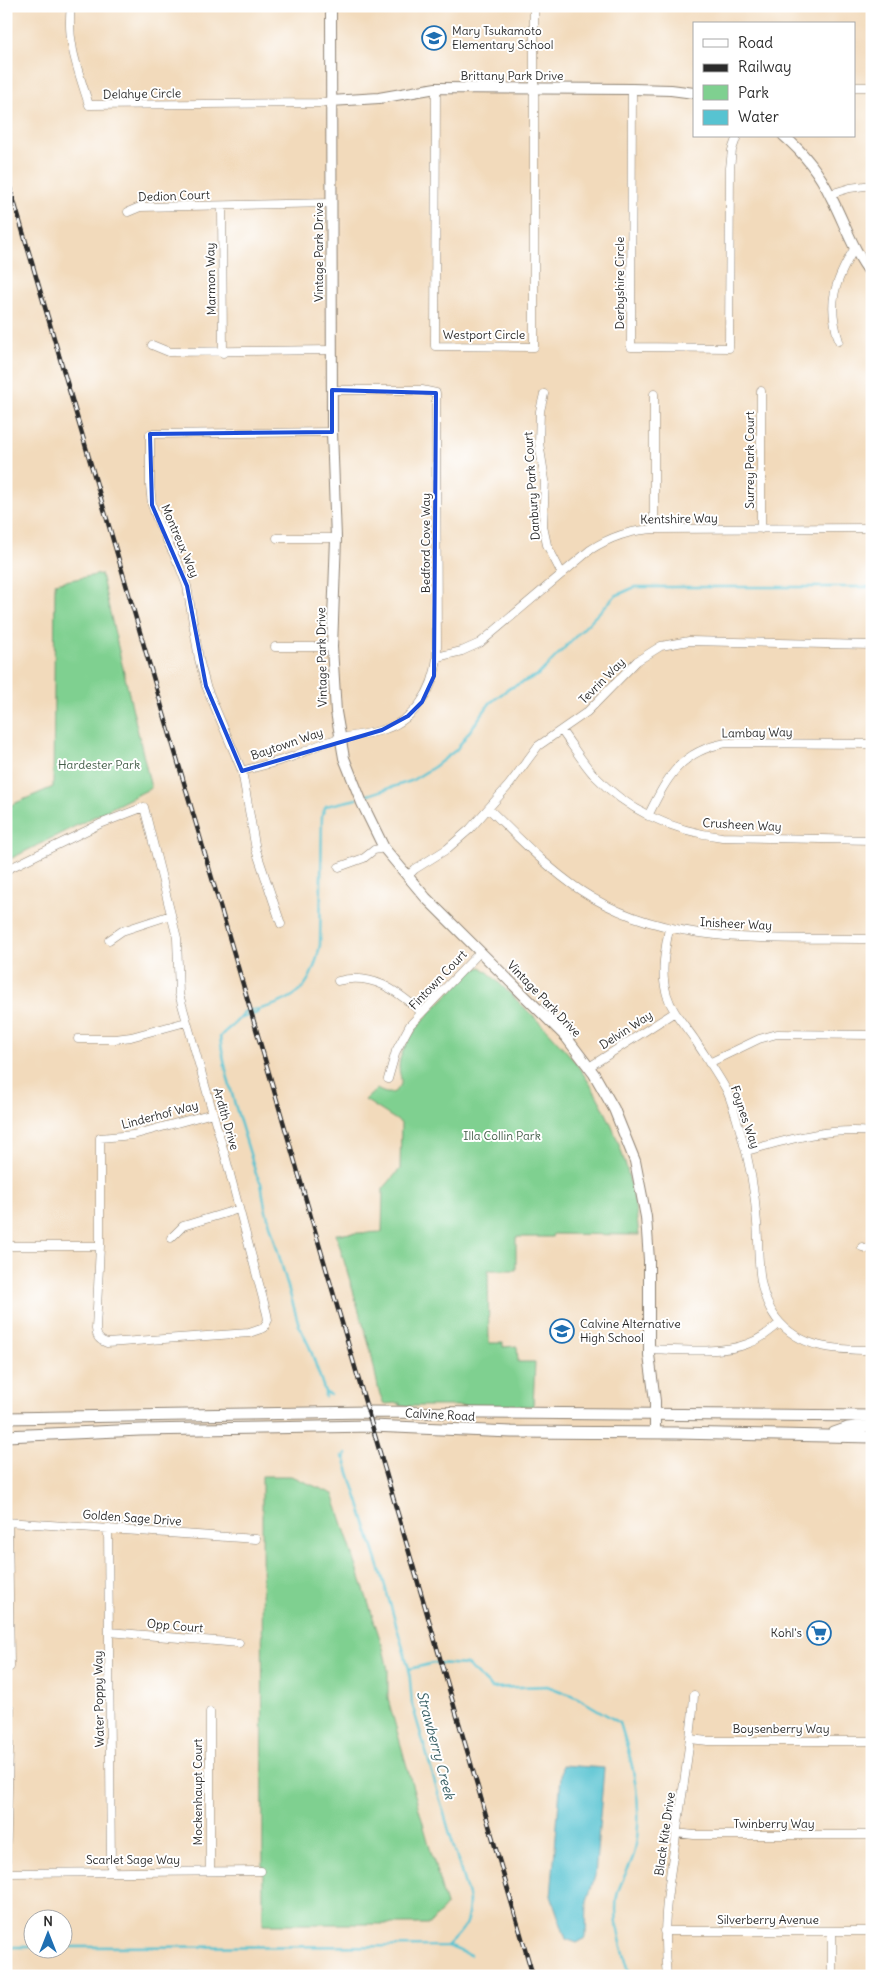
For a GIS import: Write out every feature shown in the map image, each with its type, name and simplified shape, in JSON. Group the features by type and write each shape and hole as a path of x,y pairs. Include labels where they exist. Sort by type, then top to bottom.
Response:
{"main road":[{"name":"Calvine Road","path":"6,1418 368,1412 872,1416"},
{"path":"827,1436 848,1428 872,1425"},
{"name":"Calvine Road","path":"6,1436 140,1430 372,1426 511,1432 872,1437"}],"street":[{"name":"Delahye Circle","path":"104,6 71,7 69,26 71,46 89,106 319,103 331,101"},
{"name":"Vintage Park Drive","path":"330,6 332,432 336,538 332,647 333,687 344,758 362,803 384,848 407,877 556,1026 589,1067 606,1093 622,1126 640,1180 648,1234 649,1349 655,1433"},
{"path":"534,6 534,89"},
{"path":"856,87 872,87"},
{"name":"Brittany Park Drive","path":"331,101 379,98 436,88 632,89 693,93"},
{"name":"Westport Circle","path":"436,88 435,346 534,347 534,89"},
{"name":"Derbyshire Circle","path":"632,89 631,347 729,348 730,168 732,150 736,138"},
{"path":"786,138 805,156 830,194 854,249 872,275"},
{"path":"830,194 850,188 872,185"},
{"path":"222,206 332,203"},
{"name":"Dedion Court","path":"128,212 140,207 222,206"},
{"name":"Marmon Way","path":"222,206 223,353"},
{"path":"839,342 832,315 833,296 839,276 854,249"},
{"path":"152,345 168,352 223,353 332,350"},
{"name":"Bedford Cove Way","path":"332,390 422,390 436,393 437,657 431,685 422,702 408,716 382,730 340,738"},
{"name":"Surrey Park Court","path":"761,391 761,529"},
{"name":"Danbury Park Court","path":"544,394 540,411 539,443 545,480 544,526 547,545 562,574"},
{"path":"654,394 654,529"},
{"name":"Montreux Way","path":"242,770 206,686 199,659 187,586 155,515 150,485 150,434 332,432"},
{"name":"Kentshire Way","path":"437,657 462,651 480,643 590,550 607,540 634,531 654,529 872,528"},
{"path":"277,538 336,538"},
{"name":"Tevrin Way","path":"407,877 415,869 447,849 489,809 532,753 545,740 587,712 644,655 670,644 689,641 872,645"},
{"path":"275,647 332,647"},
{"name":"Crusheen Way","path":"561,730 587,766 607,787 630,806 648,816 683,830 722,837 872,840"},
{"name":"Baytown Way","path":"242,770 292,756 340,738"},
{"name":"Lambay Way","path":"648,816 675,768 690,756 707,747 726,742 872,744"},
{"path":"242,770 256,850 281,924"},
{"name":"Ardith Drive","path":"6,870 100,824 144,808 177,938 179,994 268,1320 264,1328 238,1335 107,1343 100,1341 96,1329 100,1246"},
{"name":"Inisheer Way","path":"489,809 541,860 581,891 635,918 669,928 718,936 872,939"},
{"path":"339,867 364,858 374,850 384,848"},
{"path":"109,940 122,931 171,915"},
{"name":"Foynes Way","path":"669,928 663,973 667,996 674,1012 726,1090 746,1151 756,1211 761,1287 768,1306 780,1323"},
{"name":"Fintown Court","path":"388,1079 396,1051 410,1025 480,952"},
{"path":"338,981 355,978 383,984 399,993 421,1012"},
{"name":"Delvin Way","path":"589,1067 674,1012"},
{"path":"78,1039 131,1037 186,1022"},
{"path":"709,1063 759,1039 777,1034 872,1035"},
{"name":"Linderhof Way","path":"100,1246 100,1138 133,1135 213,1113"},
{"path":"746,1151 826,1132 849,1130 872,1132"},
{"path":"170,1238 183,1226 239,1209"},
{"path":"6,1246 100,1246"},
{"path":"862,1247 872,1250"},
{"path":"649,1349 721,1349 739,1347 757,1340 780,1323 798,1337 821,1347 841,1350 872,1350"},
{"path":"7,1522 10,1666"},
{"name":"Golden Sage Drive","path":"7,1522 256,1539"},
{"name":"Water Poppy Way","path":"108,1528 111,1871"},
{"name":"Opp Court","path":"109,1632 239,1643"},
{"name":"Black Kite Drive","path":"668,1976 664,1931 666,1899 690,1739 694,1695"},
{"path":"6,1866 10,1708"},
{"name":"Mockenhaupt Court","path":"210,1712 210,1871"},
{"name":"Boysenberry Way","path":"690,1739 708,1741 872,1741"},
{"name":"Twinberry Way","path":"676,1833 694,1835 872,1835"},
{"name":"Scarlet Sage Way","path":"6,1873 261,1871"},
{"name":"Silverberry Avenue","path":"664,1931 872,1931"},
{"path":"832,1931 832,1976"}],"highlighted area":[{"path":"332,390 436,393 434,676 422,702 408,716 382,730 242,771 206,686 187,586 152,505 150,434 332,432"}],"green space":[{"name":"Hardester Park","path":"101,574 151,788 6,861 6,805 11,805 53,787 55,583"},
{"name":"Illa Collin Park","path":"481,967 558,1042 582,1072 595,1093 607,1115 624,1161 631,1185 639,1235 553,1234 552,1237 516,1237 516,1270 488,1270 489,1343 503,1343 503,1347 517,1346 518,1362 535,1362 533,1406 400,1406 400,1403 384,1404 379,1392 370,1348 336,1234 382,1232 383,1189 400,1169 401,1123 365,1100 377,1089 392,1093 398,1089 401,1081 400,1060 410,1038 435,1007 472,971"},
{"path":"262,1476 291,1476 333,1494 383,1648 388,1670 388,1699 446,1905 430,1924 263,1924"},
{"path":"117,1973 470,1974 473,1976 117,1976"}],"water":[{"path":"562,1765 604,1768 595,1876 587,1901 586,1938 577,1943 566,1939 551,1896"}],"waterway":[{"path":"362,797 411,781 434,767 456,750 490,703 508,689 538,675 615,596 635,587 872,587"},
{"path":"325,1397 310,1348 299,1325 265,1207 261,1183 256,1174 231,1089 220,1037 244,1012 274,1005 285,1000 294,995 308,980 317,959 320,945 322,815 326,806 357,799"},
{"path":"241,1018 257,1013 259,1009"},
{"path":"325,1392 330,1395"},
{"path":"345,1460 346,1454"},
{"path":"342,1456 345,1460 382,1576 409,1669"},
{"name":"Strawberry Creek","path":"72,1947 447,1946 465,1926 469,1899 412,1704 409,1669 434,1663 467,1665 492,1688 547,1686 576,1697 620,1723 633,1770 638,1801 635,1850 621,1884 616,1906 617,1925 629,1971 628,1976"},
{"name":"Strawberry Creek","path":"448,1946 470,1955"},
{"name":"Strawberry Creek","path":"6,1947 22,1947"}],"railway":[{"path":"6,174 533,1976"}],"place":[{"name":"Mary Tsukamoto Elementary School","path":"434,38"},
{"name":"Calvine Alternative High School","path":"562,1331"},
{"name":"Kohl's","path":"819,1633"}]}
